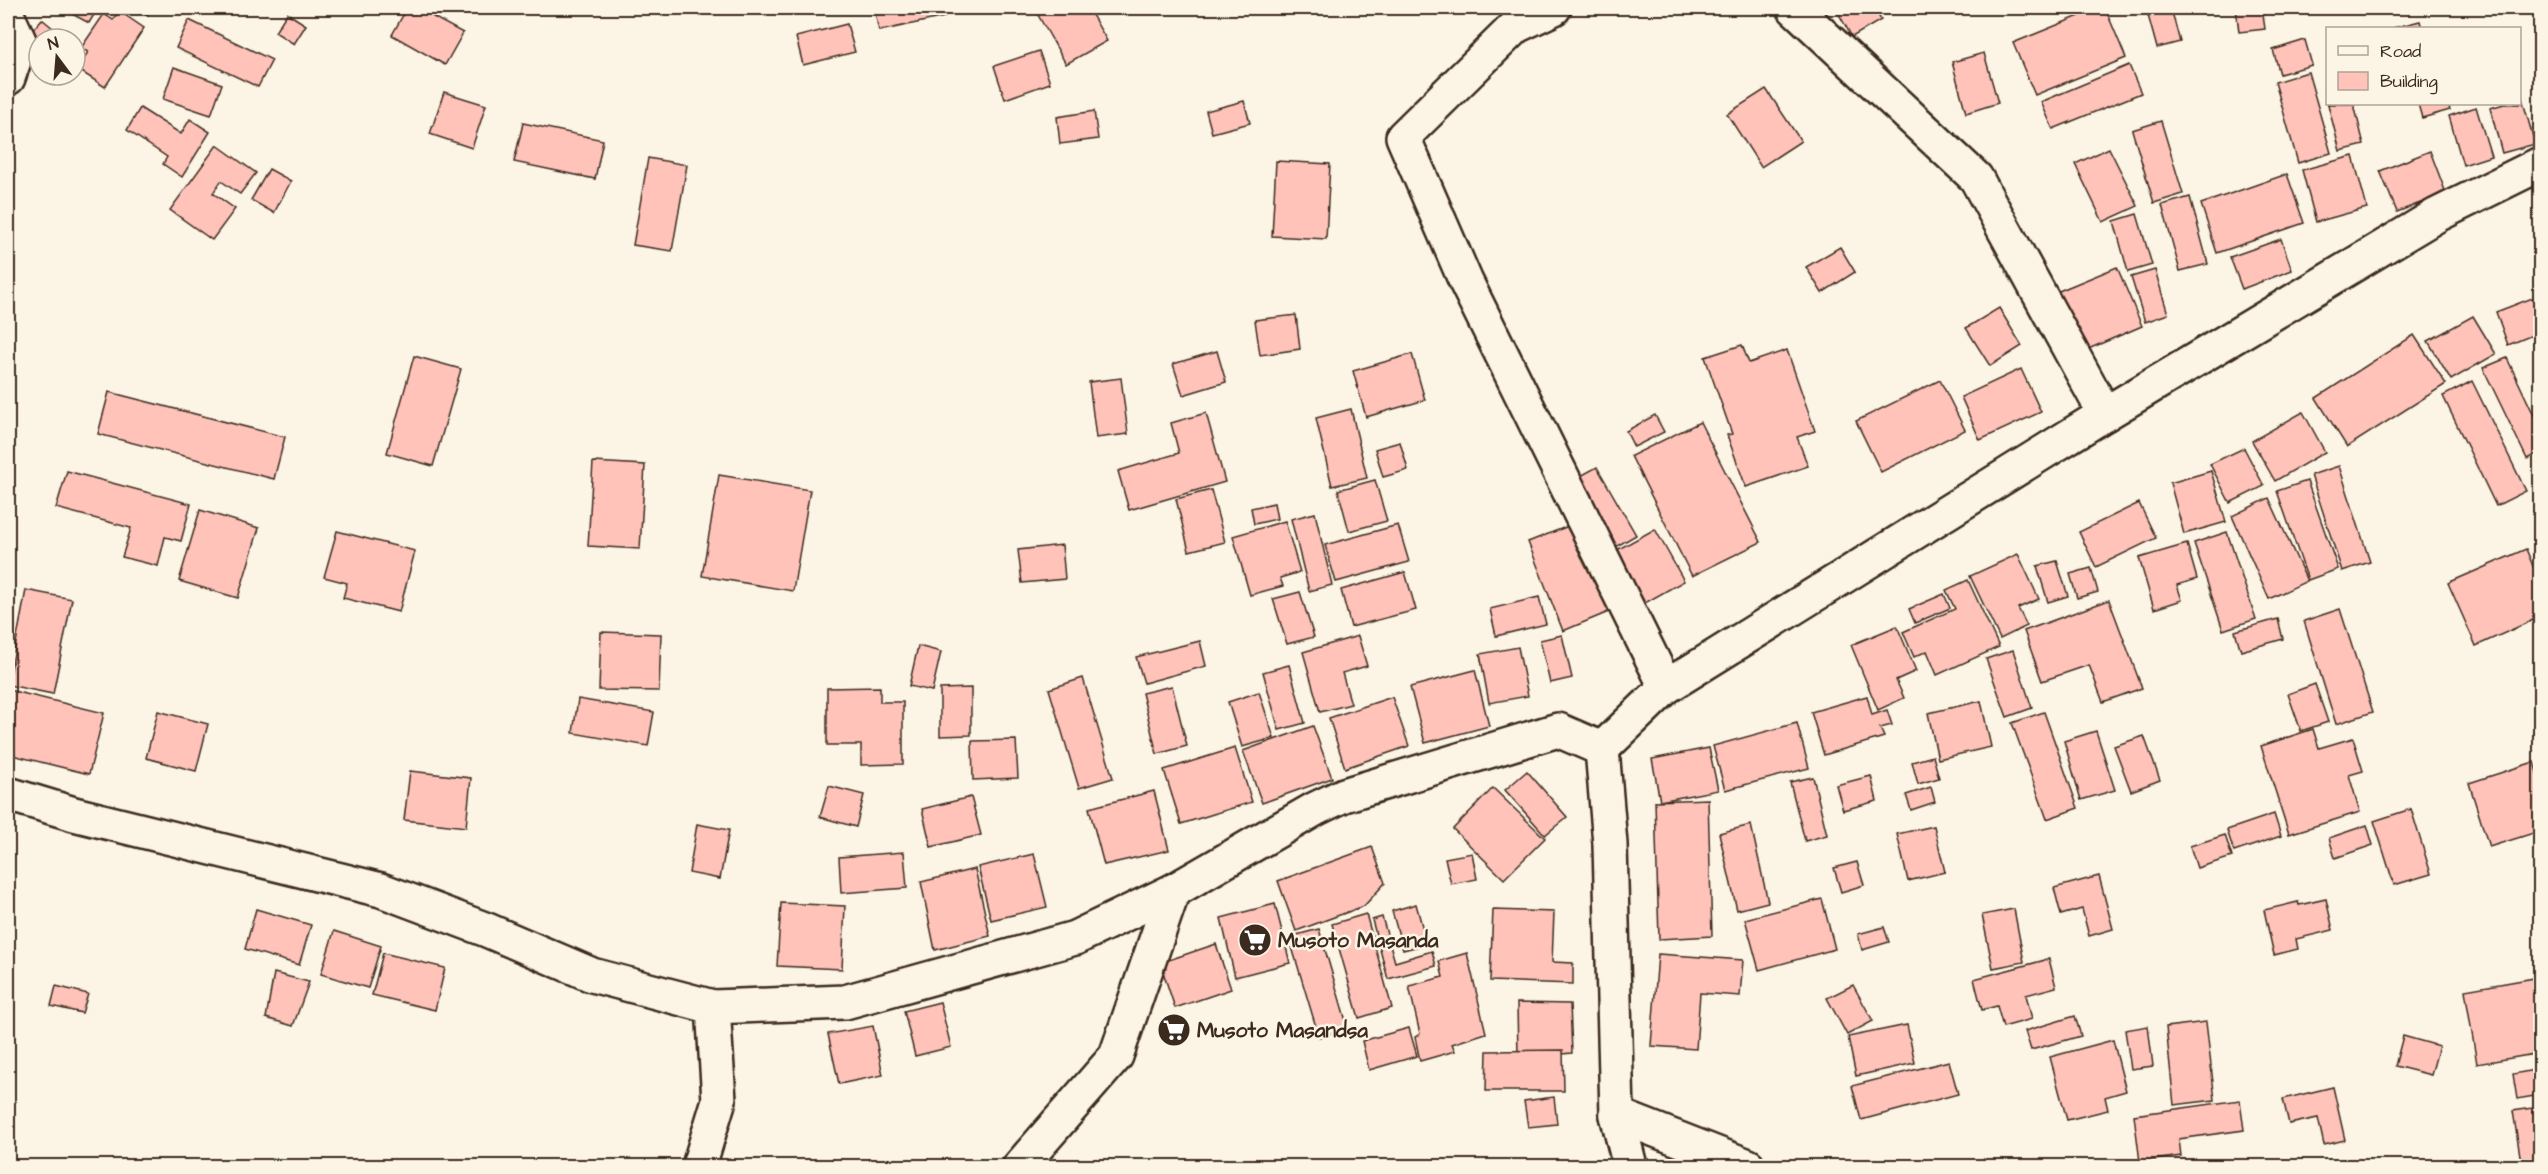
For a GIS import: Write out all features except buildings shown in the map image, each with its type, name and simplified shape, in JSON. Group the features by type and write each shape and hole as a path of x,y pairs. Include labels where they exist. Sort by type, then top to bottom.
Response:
{"street":[{"path":"1554,8 1516,26 1403,137 1467,282 1666,687"},
{"path":"1794,8 1976,178 2105,414"},
{"path":"8,17 20,43 8,78"},
{"path":"1602,749 1666,687 2105,414 2437,215 2541,164"},
{"path":"8,794 85,817 381,890 487,930 592,975 713,1007 845,1002 1075,938 1173,891 1315,809 1344,795 1558,730 1602,749"},
{"path":"1602,749 1610,844 1617,1115 1630,1167"},
{"path":"1020,1167 1116,1056 1173,891"},
{"path":"699,1167 719,1100 713,1007"},
{"path":"1617,1115 1748,1167"}],"place":[{"name":"Musoto Masanda","path":"1255,940"},
{"name":"Musoto Masandsa","path":"1174,1030"}]}
